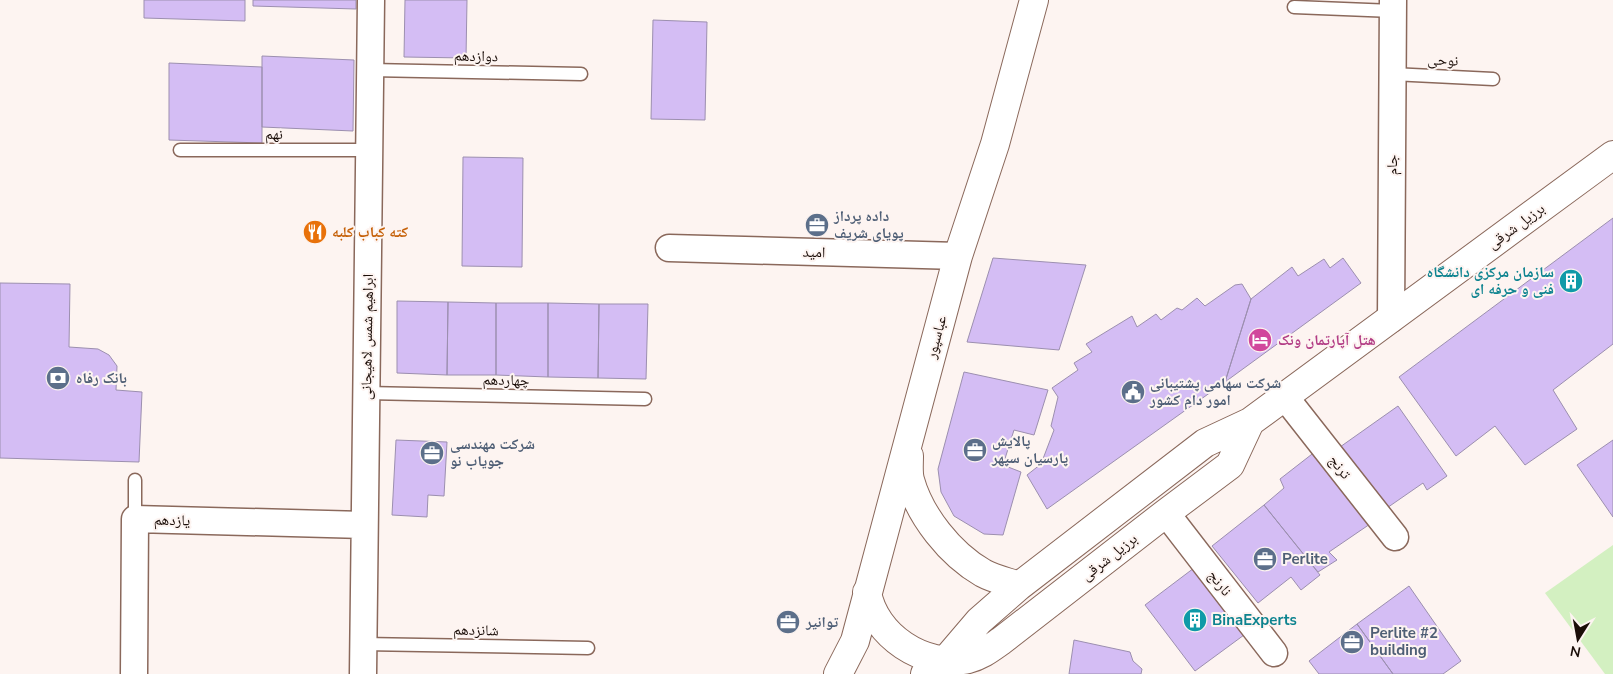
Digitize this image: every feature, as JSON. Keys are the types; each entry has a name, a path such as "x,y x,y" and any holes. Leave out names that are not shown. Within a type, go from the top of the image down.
{"main road":[{"name":"عباسپور","path":"838,674 855,641 958,256 996,144 1034,0"},
{"name":"برزیل شرقی","path":"934,668 979,622 1019,586 1205,443 1250,422 1613,155"},
{"name":"برزیل شرقی","path":"934,668 975,657 1001,641 1230,465 1250,422"},
{"path":"909,437 909,478 918,501 933,526 947,543 968,563 984,574 1019,586"},
{"path":"867,592 869,604 886,632 900,644 919,653 934,668"},
{"path":"979,622 986,635 1001,641"}],"street":[{"name":"ابراهیم شمس لاهیجانی","path":"363,674 371,0"},
{"name":"جام","path":"1390,319 1393,5"},
{"name":"امید","path":"669,248 958,256"},
{"name":"ترنج","path":"1285,396 1395,538"},
{"name":"نارنج","path":"1166,513 1274,653"},
{"name":"یازدهم","path":"134,674 135,519 364,525"}],"lane":[{"name":"جام","path":"1294,7 1393,5"},
{"name":"دوازدهم","path":"370,70 581,74"},
{"name":"نوحی","path":"1392,74 1493,79"},
{"name":"نهم","path":"180,150 369,150"},
{"name":"چهاردهم","path":"366,393 645,399"},
{"path":"135,480 135,519"},
{"name":"شانزدهم","path":"363,644 588,648"}],"green space":[{"path":"1613,545 1613,674 1605,674 1545,593"}],"building":[{"path":"144,0 245,0 245,21 144,18"},
{"path":"253,0 356,0 356,9 253,6"},
{"path":"405,0 467,0 466,58 404,57"},
{"path":"653,20 707,22 705,120 651,119"},
{"path":"262,56 354,60 353,131 262,127"},
{"path":"169,63 262,67 262,143 169,140"},
{"path":"463,157 523,158 522,267 462,266"},
{"name":"سازمان مرکزی دانشگاه فنی و حرفه ای","path":"1613,218 1613,344 1553,390 1577,429 1525,465 1495,426 1456,456 1399,377"},
{"path":"993,258 1086,265 1059,350 967,342"},
{"name":"هتل آپارتمان ونک","path":"1343,258 1361,283 1225,382 1251,299 1292,267 1298,276 1324,259 1330,268"},
{"name":"بانک رفاه","path":"0,283 70,284 69,347 98,349 109,355 117,366 116,390 142,392 139,462 0,458"},
{"name":"شركت سهامى پشتيبانى امور دام كشور","path":"1242,284 1251,299 1225,382 1047,509 1027,475 1041,464 1054,430 1051,426 1058,397 1052,388 1078,370 1074,363 1092,352 1086,344 1132,316 1137,327 1156,314 1161,320 1177,308 1182,310 1197,298 1205,306 1235,285"},
{"path":"397,301 448,302 447,375 397,373"},
{"path":"448,302 496,303 496,375 447,375"},
{"path":"496,303 548,303 548,377 496,375"},
{"path":"548,303 599,304 598,378 548,377"},
{"path":"599,304 648,304 646,379 598,378"},
{"name":"پالایش پارسیان سپهر","path":"964,372 1048,390 1034,435 1014,430 1003,465 1021,472 1003,535 984,534 954,516 941,492 938,469"},
{"path":"1398,406 1447,476 1427,490 1423,483 1384,510 1340,447"},
{"path":"396,440 447,442 444,496 428,495 427,517 392,515"},
{"path":"1613,440 1613,517 1577,465"},
{"path":"1316,451 1370,524 1329,552 1337,560 1318,572 1264,505 1284,488 1280,479"},
{"name":"Perlite","path":"1264,505 1320,575 1301,590 1291,577 1258,603 1212,546"},
{"name":"BinaExperts","path":"1194,568 1244,635 1195,671 1145,605"},
{"path":"1409,586 1461,661 1443,674 1393,674 1357,624"},
{"name":"Perlite #2 building","path":"1357,624 1393,674 1319,674 1309,661"},
{"path":"1074,640 1130,652 1133,661 1142,669 1141,674 1069,674"}],"place":[{"name":"داده پرداز پویای شریف","path":"817,225"},
{"name":"کته کباب کلبه","path":"315,232"},
{"name":"سازمان مرکزی دانشگاه فنی و حرفه ای","path":"1571,281"},
{"name":"هتل آپارتمان ونک","path":"1260,340"},
{"name":"بانک رفاه","path":"58,378"},
{"name":"شركت سهامى پشتيبانى امور دام كشور","path":"1133,392"},
{"name":"پالایش پارسیان سپهر","path":"975,450"},
{"name":"شرکت مهندسی جویاب نو","path":"432,453"},
{"name":"Perlite","path":"1265,559"},
{"name":"BinaExperts","path":"1195,620"},
{"name":"توانیر","path":"788,622"},
{"name":"Perlite #2 building","path":"1352,642"}]}
